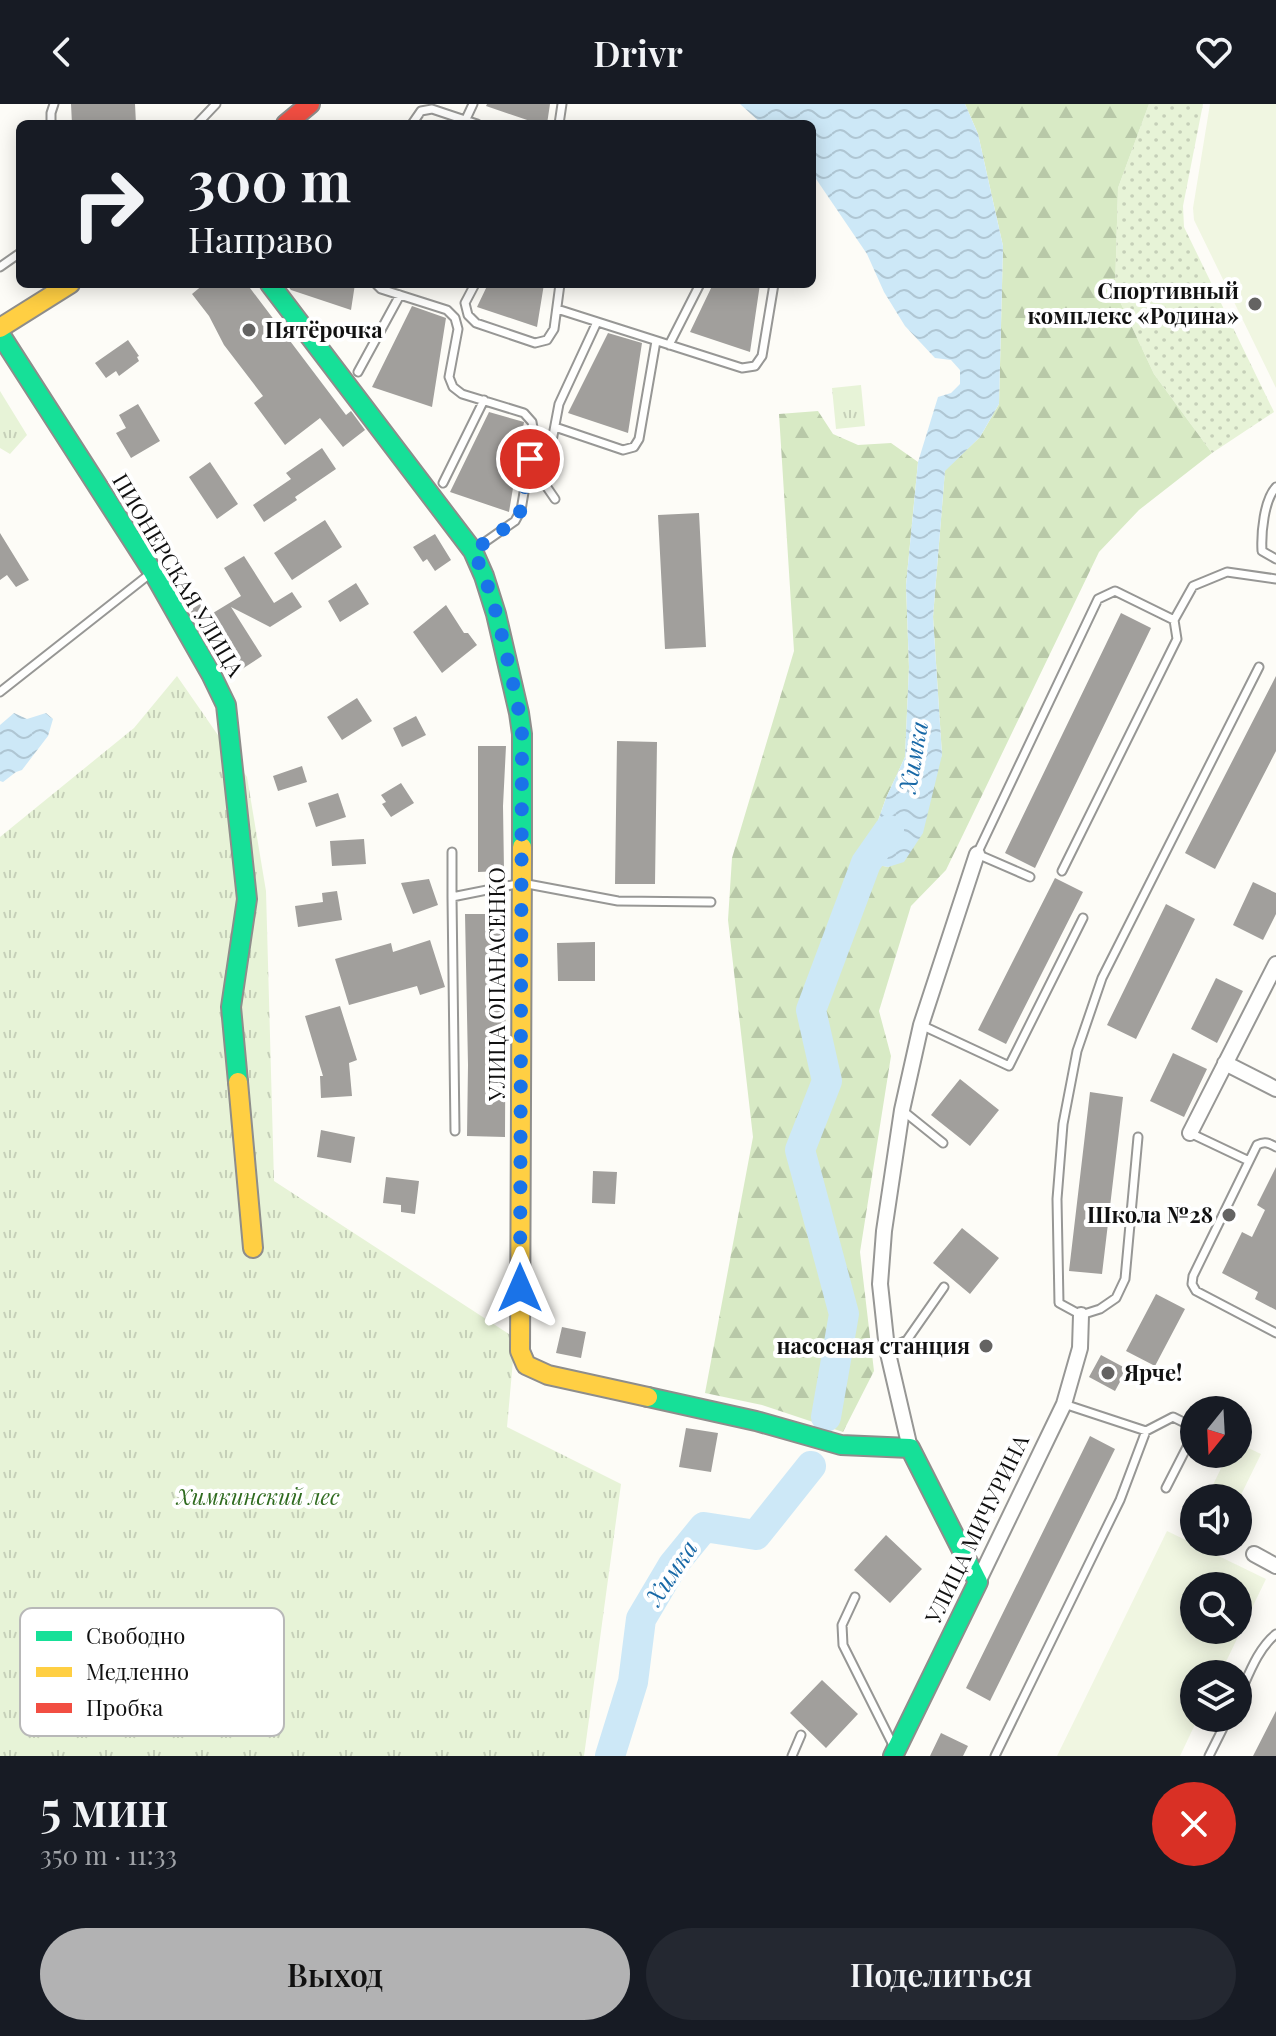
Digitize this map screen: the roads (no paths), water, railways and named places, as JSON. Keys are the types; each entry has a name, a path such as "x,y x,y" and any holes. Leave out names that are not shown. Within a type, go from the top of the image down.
{"street":[{"path":"291,120 310,104"},
{"path":"0,331 64,288"},
{"name":"УЛИЦА ОПАНАСЕНКО","path":"276,288 473,551 483,571 501,630 522,734 520,1351 526,1365 548,1375 756,1421 841,1445 910,1448"},
{"name":"ПИОНЕРСКАЯ УЛИЦА","path":"0,331 153,572 226,705 247,899 231,1007 253,1248"},
{"path":"977,854 921,1025 902,1110 884,1231 880,1284 887,1349 910,1448 978,1582"},
{"path":"1190,1133 1276,964"},
{"path":"1225,1063 1276,1089"},
{"name":"УЛИЦА МИЧУРИНА","path":"895,1753 1064,1404 1080,1348 1081,1315"},
{"path":"1254,1554 1276,1566"}],"lane":[{"path":"201,120 216,104"},
{"path":"415,120 421,111 432,109 466,119 473,104"},
{"path":"380,288 447,310 455,318 458,329 449,377 453,387 462,394 524,413 532,422 534,434 521,510 515,521 473,551"},
{"path":"473,288 465,303 468,315 476,323 535,343 547,340 554,329 560,288"},
{"path":"669,345 698,288"},
{"path":"557,309 742,368 755,366 762,356 773,288"},
{"path":"358,372 400,295"},
{"path":"555,499 544,483 559,404 597,322"},
{"path":"555,427 623,450 634,447 639,439 656,341"},
{"path":"443,483 484,400"},
{"path":"1276,487 1269,497 1261,540 1262,551 1276,559"},
{"path":"0,692 153,572"},
{"path":"1062,871 1177,639 1174,620 1193,586 1227,572 1276,579"},
{"path":"1030,877 977,854 1098,599 1115,591 1174,620"},
{"path":"1138,1137 1125,1279 1116,1298 1100,1309 1081,1315 1059,1303 1057,1199 1063,1124 1077,1051 1102,978 1259,667"},
{"path":"452,852 455,1131"},
{"path":"452,897 522,883 618,901 711,902"},
{"path":"921,1025 1009,1066 1083,918"},
{"path":"902,1110 943,1143"},
{"path":"1190,1133 1249,1161"},
{"path":"1276,1147 1262,1142 1257,1145 1193,1276 1192,1284 1196,1291 1276,1333"},
{"path":"887,1349 907,1340 944,1287"},
{"path":"1064,1404 1146,1431"},
{"path":"995,1756 1120,1500 1146,1431 1173,1417 1187,1424 1191,1439 1166,1488"},
{"path":"855,1597 842,1625 843,1645 895,1753"},
{"path":"1252,1670 1268,1641 1276,1634"},
{"path":"1209,1756 1221,1732"},
{"path":"792,1756 801,1735"}],"water":[{"path":"740,104 965,104 978,134 1003,246 999,404 980,437 945,471 933,617 942,755 923,833 904,862 888,867 866,863 886,798 905,757 909,667 906,585 918,462 938,397 951,393 960,384 960,370 951,360 935,358 905,326 884,292 867,254 816,179 816,120 758,120"},
{"path":"14,713 27,719 46,713 53,719 48,736 22,770 3,782 0,781 0,725"}],"waterway":[{"name":"Химка","path":"826,1417 844,1314 800,1150 827,1081 811,1010 866,863 889,830"},
{"name":"Химка","path":"610,1756 633,1682 641,1619 673,1565 704,1527 756,1535 811,1466"}],"place":[{"name":"Спортивный комплекс «Родина»","path":"1255,304"},
{"name":"Пятёрочка","path":"249,330"},
{"name":"Школа №28","path":"1229,1215"},
{"name":"насосная станция","path":"986,1346"},
{"name":"Ярче!","path":"1108,1373"}],"park label":[{"name":"Химкинский лес","path":"258,1497"}]}
